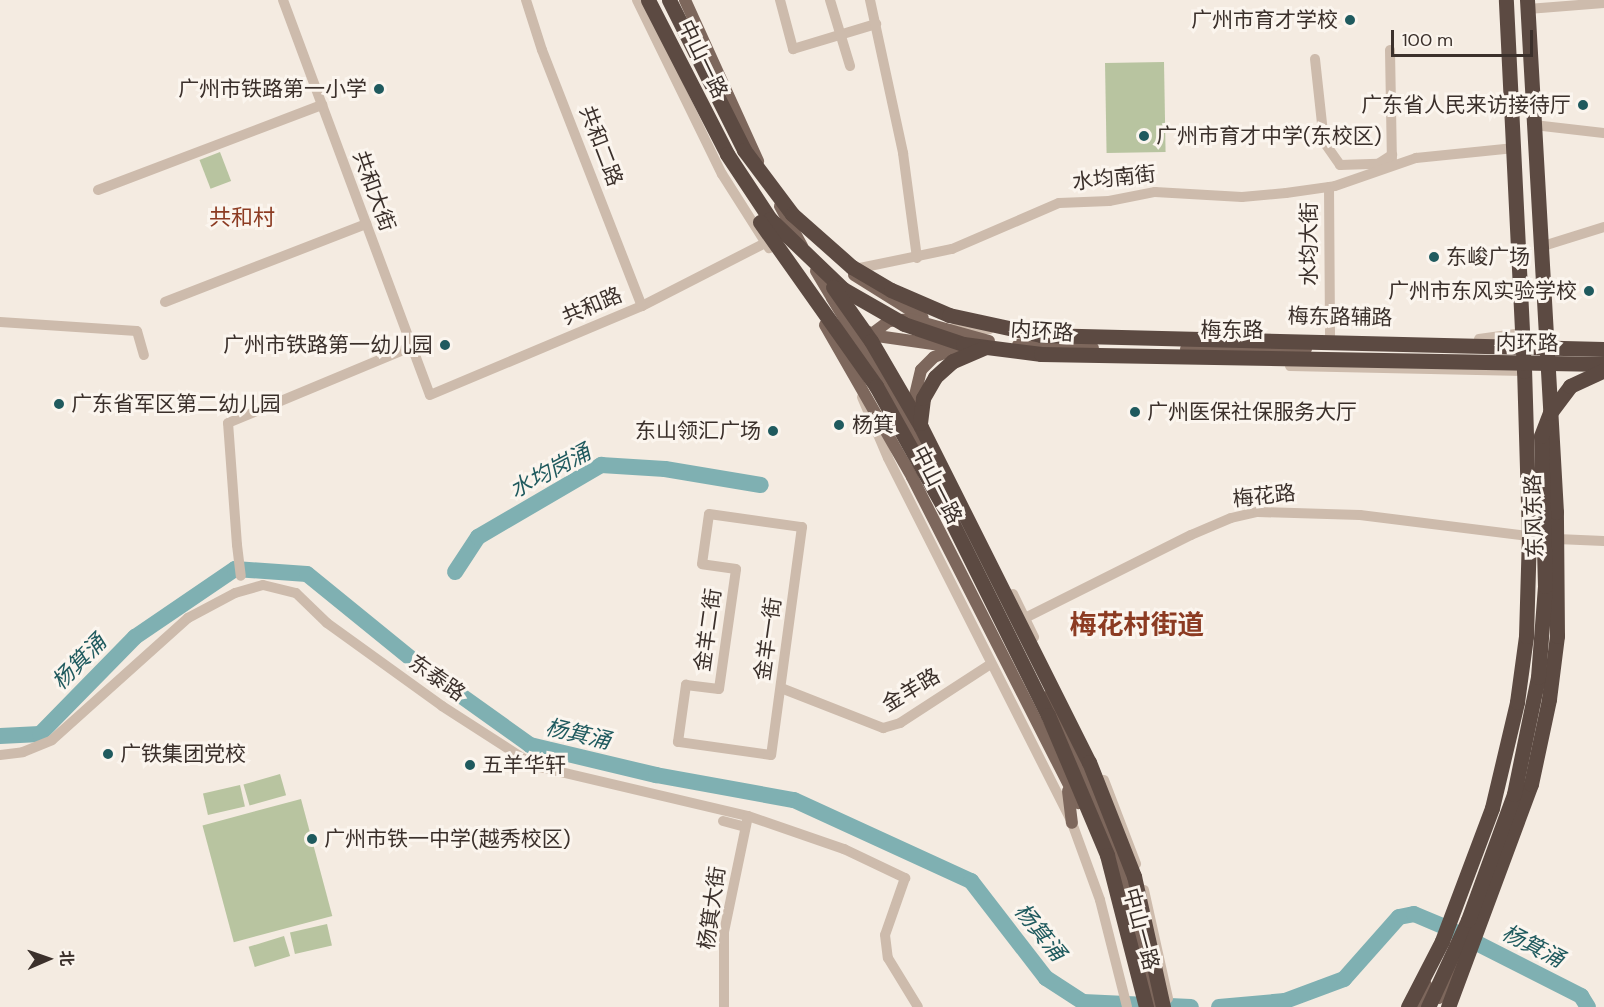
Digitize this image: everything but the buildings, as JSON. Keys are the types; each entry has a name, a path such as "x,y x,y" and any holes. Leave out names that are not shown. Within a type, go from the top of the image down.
{"highway":[{"name":"内环路","path":"648,0 727,154 780,231 858,300 926,333 970,345 1041,354 1604,364"},
{"name":"内环路","path":"669,0 758,172 809,231 832,251 871,279 929,308 1019,333 1140,340 1604,351"},
{"name":"东风东路","path":"1442,941 1487,825 1509,742 1527,636 1529,537 1523,333 1506,0"},
{"name":"东风东路","path":"1473,938 1517,829 1540,747 1557,636 1557,539 1527,4"},
{"path":"669,44 728,174 851,346 952,522"},
{"path":"758,172 911,408 1079,741 1112,815 1134,876 1153,1004"},
{"path":"1140,340 992,347 962,356 941,370 923,398 920,432 925,460 952,522 1058,735 1096,824 1153,1004"},
{"path":"1446,347 1604,340"},
{"path":"1428,1007 1487,873 1526,745 1538,677 1545,586 1541,436 1563,394 1578,380 1604,370"},
{"path":"1448,1007 1473,938"},
{"path":"1408,1007 1442,941"}],"main road":[{"name":"中山一路","path":"653,0 694,86 791,265 853,372 1067,781 1110,885 1153,1004"},
{"name":"中山一路","path":"685,0 788,222 832,298 866,338 1089,783 1128,896 1153,1004"},
{"path":"760,209 859,326 866,338"},
{"path":"788,222 848,270 896,304 940,327"},
{"path":"853,372 856,350 866,338 886,322 901,319 940,327"},
{"name":"梅东路","path":"940,327 1010,344 1217,349 1489,350 1523,333"},
{"name":"梅东路","path":"866,338 959,348 1524,364"},
{"path":"915,437 912,399 917,376 934,357 959,348"},
{"path":"1546,359 1604,351"},
{"path":"1546,359 1604,359"},
{"path":"1025,618 1028,660"},
{"path":"1067,781 1072,823"},
{"path":"1089,783 1113,800"},
{"name":"东风东路","path":"1435,1007 1473,938"},
{"name":"东风东路","path":"1418,1007 1442,941"}],"street":[{"name":"共和大街","path":"283,0 430,395"},
{"name":"共和二路","path":"526,0 542,50 642,306"},
{"path":"637,0 700,131 765,243 791,265"},
{"path":"780,0 793,49 876,24"},
{"path":"830,0 850,66"},
{"path":"870,0 903,153 917,258"},
{"path":"1527,4 1604,3"},
{"path":"1390,50 1392,168"},
{"path":"1315,59 1324,142 1340,165 1378,164 1392,155"},
{"path":"694,86 700,131"},
{"path":"98,190 322,105"},
{"path":"1534,125 1604,133"},
{"name":"水均南街","path":"848,270 917,258 987,236 1059,203 1109,201 1155,192 1242,197 1329,187 1439,154 1514,148"},
{"name":"水均大街","path":"1329,187 1330,337"},
{"path":"165,302 366,224"},
{"path":"1540,247 1604,227"},
{"name":"共和路","path":"430,395 642,306 765,243"},
{"path":"0,322 136,331 144,355"},
{"name":"梅东路辅路","path":"940,327 1217,336 1487,339 1523,333"},
{"path":"1217,336 1217,349"},
{"path":"243,591 237,545 228,423 411,347"},
{"path":"1546,359 1604,370"},
{"path":"853,372 888,458 1072,823 1100,900 1126,1002"},
{"path":"917,376 918,400 925,419 1113,800 1145,893 1153,1004"},
{"name":"梅花路","path":"1025,618 1200,531 1251,513 1343,513 1529,537"},
{"name":"金羊一街","path":"678,742 771,755 781,688 802,527 709,514"},
{"name":"金羊二街","path":"678,742 686,685 719,689 736,569 702,564 709,514"},
{"path":"1557,539 1604,541"},
{"name":"东泰路","path":"0,755 23,752 52,740 188,618 243,591 263,585 296,592 336,630 536,766 844,849 905,878 885,935 888,958 918,1007"},
{"path":"967,586 1004,612 1025,618"},
{"path":"1014,679 1025,618"},
{"name":"金羊路","path":"781,688 883,728 900,723 991,664"},
{"path":"723,821 747,822"},
{"name":"杨箕大街","path":"724,1007 724,932 747,822"}],"green space":[{"path":"1164,62 1166,152 1107,153 1105,63"},
{"path":"220,152 231,181 211,189 199,160"},
{"path":"280,774 286,795 250,806 243,784"},
{"path":"240,785 245,806 208,815 203,794"},
{"path":"301,799 332,916 234,942 202,825"},
{"path":"327,924 332,945 295,954 290,933"},
{"path":"284,936 290,956 255,967 249,947"}],"waterway":[{"name":"水均岗涌","path":"455,572 478,537 601,465 665,469 761,485"},
{"name":"杨箕涌","path":"0,736 40,734 135,637 235,569 307,574 425,670 530,745 656,775 794,800 971,881 1046,978 1083,1002 1191,1007"},
{"name":"杨箕涌","path":"1219,1007 1285,1001 1344,979 1399,917 1414,914 1442,926"},
{"name":"杨箕涌","path":"1453,931 1581,996 1588,1007"}],"place":[{"name":"广州市育才学校","path":"1350,20"},
{"name":"广州市铁路第一小学","path":"379,89"},
{"name":"广东省人民来访接待厅","path":"1583,105"},
{"name":"广州市育才中学(东校区)","path":"1144,136"},
{"name":"东峻广场","path":"1434,257"},
{"name":"广州市东风实验学校","path":"1589,291"},
{"name":"广州市铁路第一幼儿园","path":"445,345"},
{"name":"广东省军区第二幼儿园","path":"59,404"},
{"name":"广州医保社保服务大厅","path":"1135,412"},
{"name":"杨箕","path":"839,425"},
{"name":"东山领汇广场","path":"773,431"},
{"name":"广铁集团党校","path":"108,754"},
{"name":"五羊华轩","path":"470,765"},
{"name":"广州市铁一中学(越秀校区)","path":"312,839"}],"district":[{"name":"共和村","path":"242,218"},
{"name":"梅花村街道","path":"1137,625"}]}
